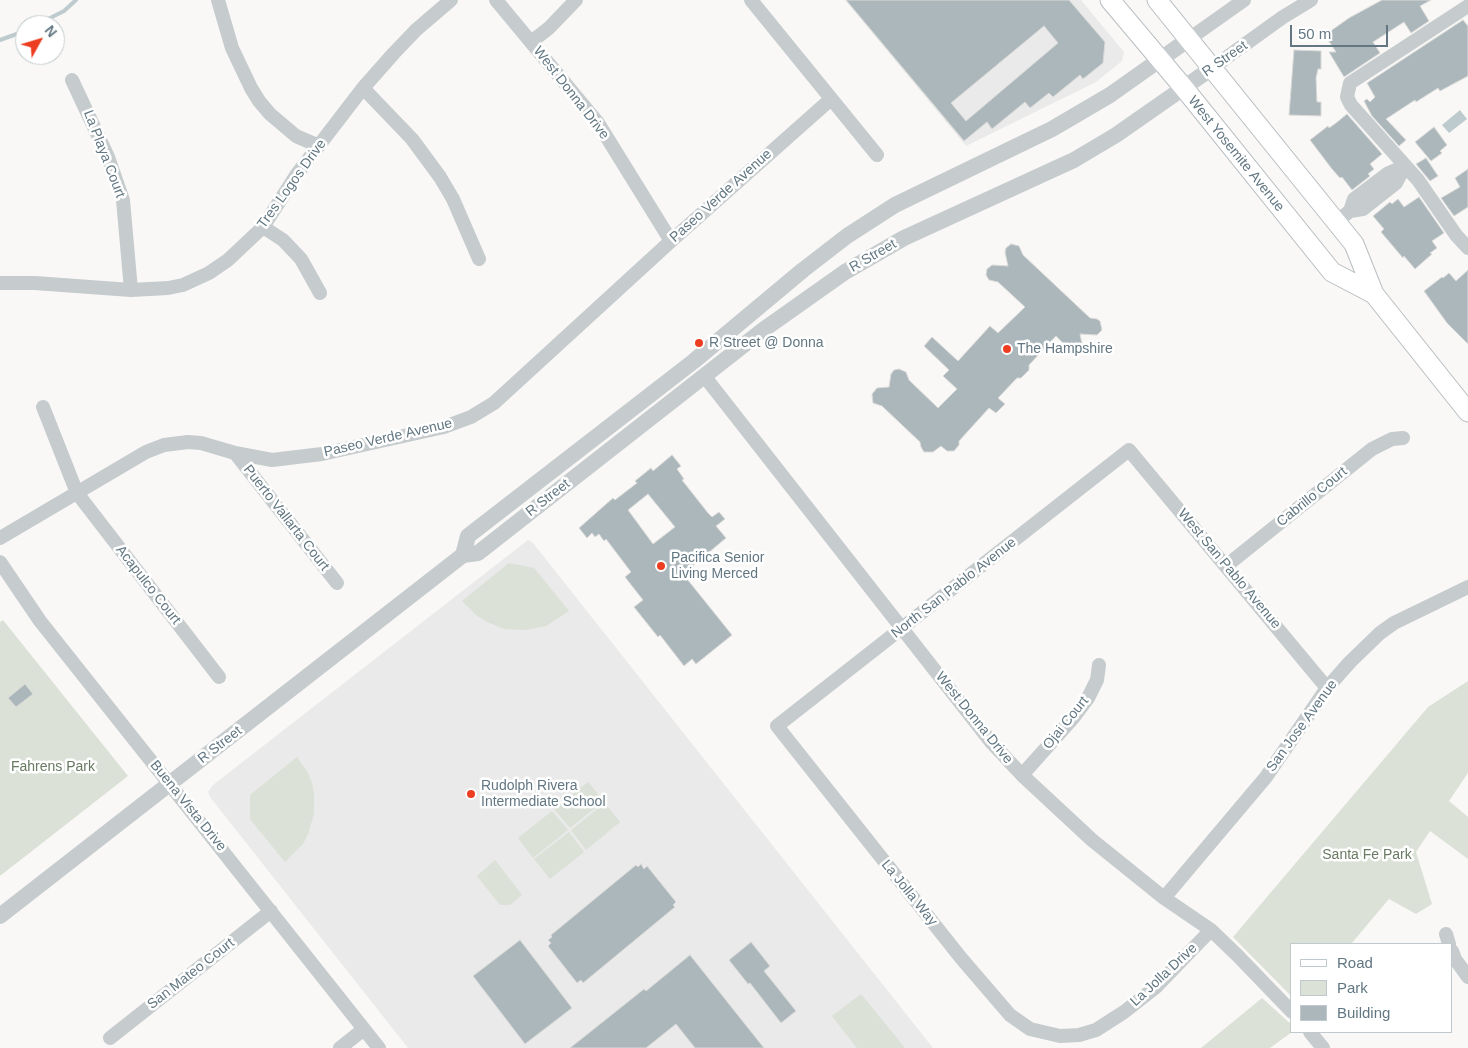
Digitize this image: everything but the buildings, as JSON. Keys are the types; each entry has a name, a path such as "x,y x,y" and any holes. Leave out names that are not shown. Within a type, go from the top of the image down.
{"main road":[{"name":"West Yosemite Avenue","path":"1110,0 1184,88 1332,272 1374,294"},
{"name":"West Yosemite Avenue","path":"1157,0 1212,68 1343,217 1374,294 1468,412"}],"street":[{"path":"218,0 232,48 250,88 270,114 296,136 319,146"},
{"name":"Tres Logos Drive","path":"0,283 35,283 131,290 175,287 209,272 228,260 263,227 297,174 363,88 400,47 451,0"},
{"name":"West Donna Drive","path":"496,0 598,123 670,241"},
{"path":"531,42 549,28 576,0"},
{"path":"752,0 877,155"},
{"name":"R Street","path":"463,555 468,536 694,361 803,270 847,236 895,205 1052,129 1110,95 1244,0"},
{"name":"R Street","path":"0,916 463,555 478,553 763,330 845,272 904,238 1074,160 1116,135 1283,17 1311,0"},
{"path":"1468,6 1350,83 1347,97 1351,105 1418,180 1456,235 1468,248"},
{"name":"La Playa Court","path":"72,80 108,157 123,200 131,290"},
{"path":"363,88 412,138 440,177 453,199 478,259"},
{"name":"Paseo Verde Avenue","path":"0,538 146,452 164,445 188,442 202,443 235,454 272,460 322,454 444,427 471,417 494,403 670,241 831,98"},
{"path":"1343,217 1363,209 1396,183 1405,166"},
{"path":"263,227 283,240 301,259 320,293"},
{"name":"West Donna Drive","path":"705,377 991,742 1022,775 1092,840 1164,898 1210,930 1290,1010"},
{"name":"Acapulco Court","path":"43,407 78,493 219,677"},
{"name":"Cabrillo Court","path":"1226,566 1372,449 1392,439 1403,438"},
{"name":"North San Pablo Avenue","path":"777,726 1130,451"},
{"name":"West San Pablo Avenue","path":"1130,451 1327,688"},
{"name":"Puerto Vallarta Court","path":"235,454 336,583"},
{"name":"Buena Vista Drive","path":"0,562 40,622 378,1048"},
{"name":"San Jose Avenue","path":"1164,898 1266,777 1327,688 1350,662 1380,633 1394,623 1468,587"},
{"name":"Ojai Court","path":"1022,775 1073,718 1088,698 1097,680 1099,664"},
{"name":"La Jolla Way","path":"777,726 961,958 1010,1015 1030,1029 1059,1042"},
{"name":"San Mateo Court","path":"110,1038 271,911"},
{"name":"La Jolla Drive","path":"1059,1042 1096,1030 1124,1012 1156,986 1210,930"},
{"path":"1453,954 1468,977"},
{"path":"340,1048 364,1030"},
{"path":"1311,1033 1323,1048"}],"shaded area":[{"path":"845,0 1081,0 1124,52 1122,61 1096,82 966,146"},
{"path":"1460,110 1467,119 1449,133 1442,125"},
{"name":"Rudolph Rivera Intermediate School","path":"528,540 533,543 933,1048 408,1048 210,797 208,792 213,785"}],"green space":[{"path":"509,563 534,568 569,611 546,626 526,630 504,629 476,615 462,601"},
{"name":"Fahrens Park","path":"3,620 128,776 0,876 0,622"},
{"name":"Santa Fe Park","path":"1468,681 1468,773 1449,801 1468,817 1468,859 1430,831 1416,852 1432,904 1416,914 1389,899 1352,943 1290,943 1290,995 1233,937 1428,707"},
{"path":"297,757 308,773 312,783 314,814 303,844 285,862 250,819 250,795"},
{"path":"588,782 604,801 570,828 554,809"},
{"path":"605,803 620,822 586,850 571,830"},
{"path":"552,811 568,830 533,858 518,838"},
{"path":"569,832 584,852 550,879 534,859"},
{"path":"495,860 522,895 510,905 500,905 477,876"},
{"path":"861,994 905,1048 857,1048 832,1016"},
{"path":"1262,998 1290,1023 1291,1033 1270,1048 1201,1048"}],"waterway":[{"path":"56,15 64,11 76,0"},
{"path":"0,40 15,35"}],"place":[{"name":"R Street @ Donna","path":"699,343"},
{"name":"The Hampshire","path":"1007,349"},
{"name":"Pacifica Senior Living Merced","path":"661,566"},
{"name":"Rudolph Rivera Intermediate School","path":"471,794"}]}
